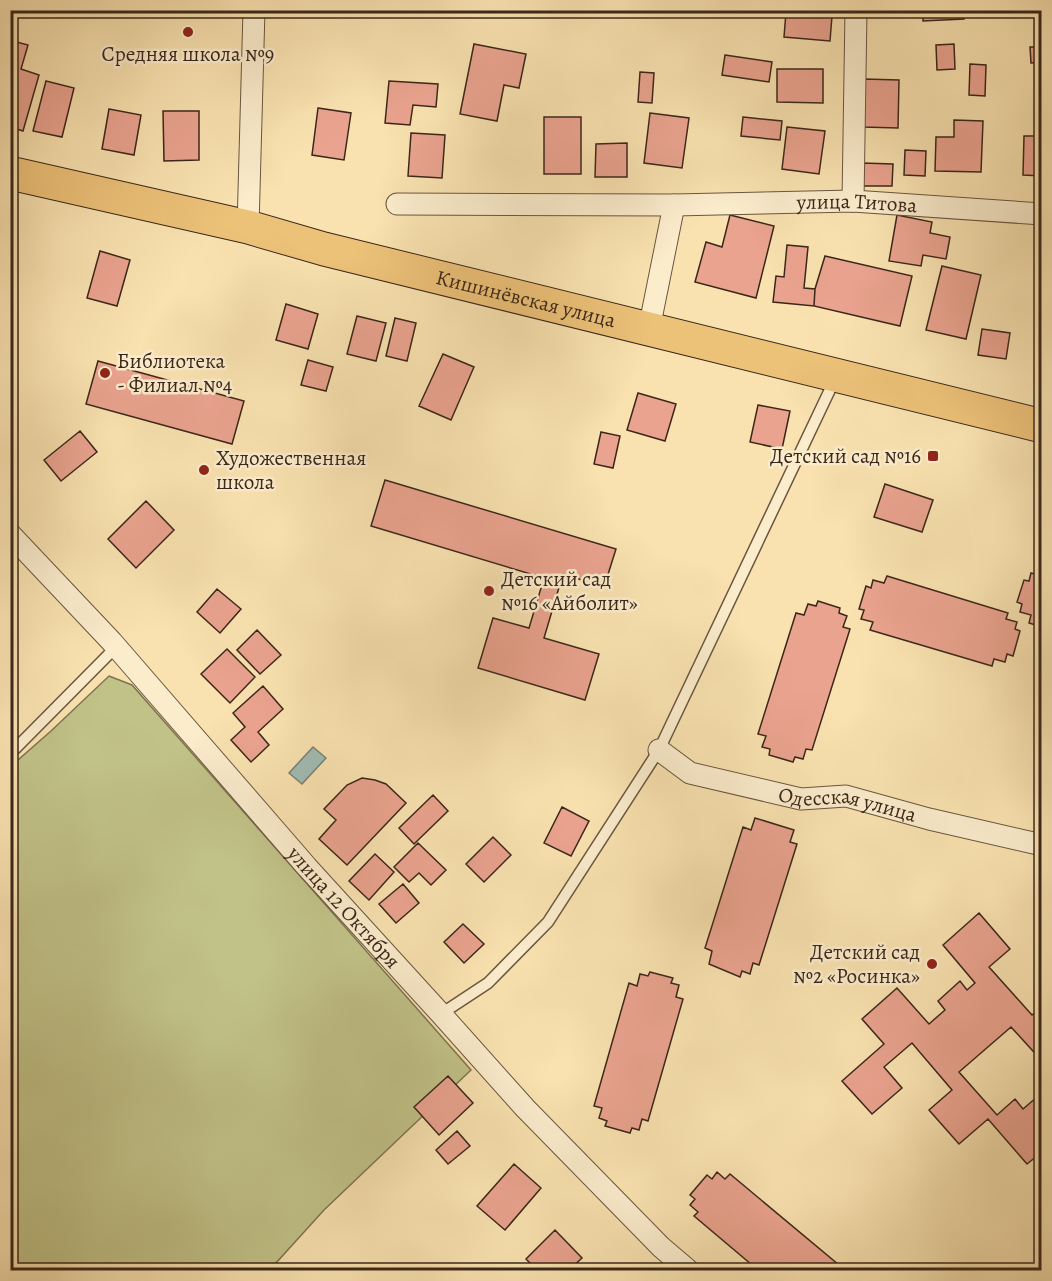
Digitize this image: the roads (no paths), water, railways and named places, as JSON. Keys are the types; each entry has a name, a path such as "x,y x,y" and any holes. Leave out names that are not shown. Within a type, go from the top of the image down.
{"main road":[{"name":"Кишинёвская улица","path":"10,173 248,227 324,249 1041,426"}],"street":[{"path":"248,227 254,10"},
{"path":"853,201 856,10"},
{"name":"улица Титова","path":"397,204 674,205 853,201 1041,214"},
{"path":"650,329 674,205"},
{"name":"улица 12 Октября","path":"10,534 116,647 307,867 540,1124 661,1247 688,1270"},
{"name":"Одесская улица","path":"659,750 690,773 801,799 846,796 929,819 1041,845"}],"lane":[{"path":"441,1014 488,983 548,922 659,750 837,376"},
{"path":"10,754 116,647"}],"water":[{"path":"313,747 326,758 302,784 289,773"}],"place":[{"name":"Средняя школа №9","path":"188,32"},
{"name":"Библиотека - Филиал №4","path":"105,373"},
{"name":"Детский сад №16","path":"933,456"},
{"name":"Художественная школа","path":"204,470"},
{"name":"Детский сад №16 «Айболит»","path":"489,591"},
{"name":"Детский сад №2 «Росинка»","path":"932,964"}]}
